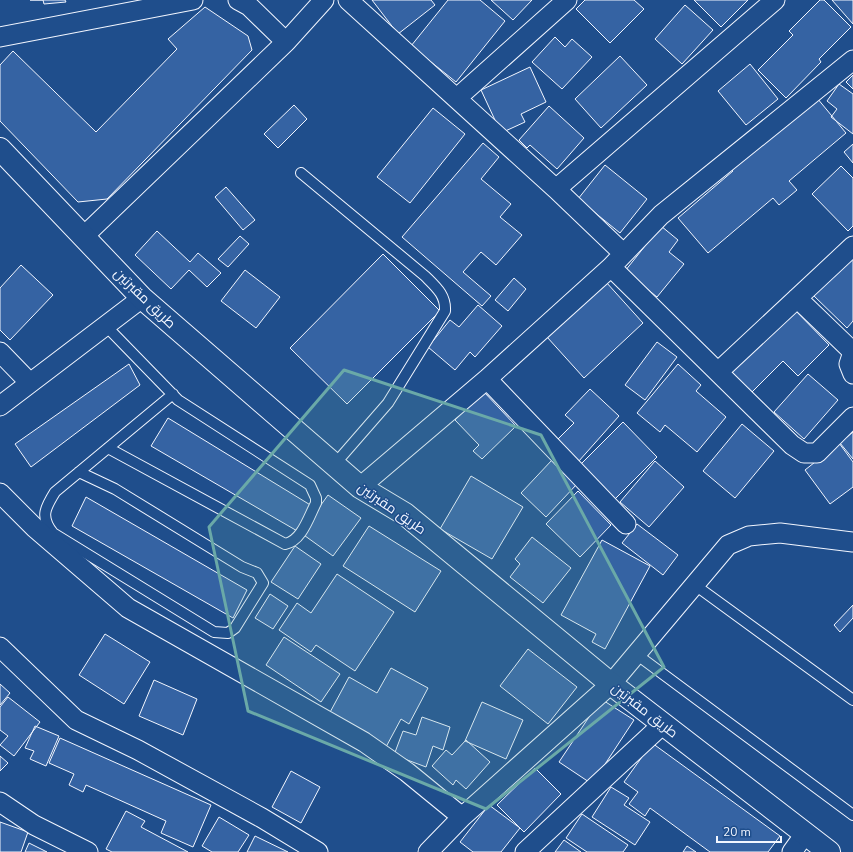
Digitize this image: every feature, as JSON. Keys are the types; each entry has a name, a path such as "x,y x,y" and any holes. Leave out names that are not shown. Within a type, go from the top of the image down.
{"street":[{"path":"0,37 193,0"},
{"path":"84,236 286,42 324,0"},
{"path":"348,0 556,189 623,253"},
{"path":"457,98 567,0"},
{"path":"556,189 775,0"},
{"path":"245,2 286,42"},
{"path":"360,487 487,379 611,267 661,215 853,60"},
{"name":"طريق مقبرتين","path":"0,149 142,298 334,465 360,487 405,514 611,684 829,852"},
{"path":"718,372 853,246"},
{"path":"611,267 792,445 804,453 817,453 853,417"},
{"path":"0,406 142,298"},
{"path":"796,298 853,352 849,364 853,374"},
{"path":"0,352 30,383"},
{"path":"487,379 626,524"},
{"path":"0,493 35,528 128,608 364,742 407,772 462,817"},
{"path":"428,852 462,817 611,684 728,545 749,536 780,533 853,542"},
{"path":"0,647 76,720 138,750 248,810 318,852"},
{"path":"525,852 663,724"},
{"path":"0,802 34,825 88,852"},
{"path":"792,852 805,834"}],"lane":[{"path":"301,173 425,276 442,292 445,304 445,311 403,382 388,403 334,465"},
{"path":"105,325 178,400 199,415 310,485 316,498 316,503 294,541 285,544 108,448"},
{"path":"79,472 115,489 242,567 257,574 263,583 235,628 228,633 214,632 53,533 46,524 45,512 55,492 79,472 173,394"},
{"path":"695,585 853,700"},
{"path":"636,654 853,815"}],"highlighted area":[{"path":"344,370 541,435 664,667 486,809 248,711 209,527"}],"building":[{"path":"43,0 65,0 66,2 44,4"},
{"path":"372,0 431,0 435,5 398,34"},
{"path":"448,0 480,0 505,21 456,82 411,46"},
{"path":"491,0 532,0 513,20"},
{"path":"585,0 634,0 644,9 610,43 576,9"},
{"path":"694,0 748,0 721,27"},
{"path":"820,0 824,0 851,27 819,59 821,62 786,98 758,70 793,35 789,31"},
{"path":"832,0 853,0 853,24"},
{"path":"685,5 713,30 682,64 655,39"},
{"path":"205,7 248,36 252,50 107,199 78,202 0,121 0,65 13,51 96,132 177,49 168,39"},
{"path":"555,37 565,47 572,39 592,57 562,89 532,62"},
{"path":"620,56 647,85 601,128 575,99"},
{"path":"750,64 778,99 746,125 718,91"},
{"path":"530,67 546,102 521,114 525,122 501,133 481,90"},
{"path":"853,75 853,89 846,82"},
{"path":"839,84 853,94 853,134 831,117 837,109 827,101"},
{"path":"817,98 846,133 789,181 797,190 779,205 773,198 708,253 678,218 733,171 731,169"},
{"path":"294,105 307,119 278,148 264,134"},
{"path":"549,106 584,138 557,169 530,145 527,148 519,140"},
{"path":"433,108 465,134 410,203 377,177"},
{"path":"483,143 499,157 481,179 511,204 500,217 522,235 496,265 481,252 463,272 491,296 482,306 402,237"},
{"path":"853,144 853,163 844,152"},
{"path":"605,165 647,199 620,233 578,199"},
{"path":"841,166 853,178 853,226 848,231 812,194"},
{"path":"226,187 255,220 243,230 215,197"},
{"path":"661,226 678,240 669,252 684,264 657,297 625,271"},
{"path":"157,231 190,262 198,253 221,273 207,287 189,270 171,289 135,255"},
{"path":"240,236 249,244 228,267 218,259"},
{"path":"853,252 853,321 847,328 813,295"},
{"path":"383,254 440,311 347,404 290,348"},
{"path":"21,265 53,295 10,340 0,330 0,288"},
{"path":"245,270 280,297 256,328 221,301"},
{"path":"514,278 526,289 508,311 495,300"},
{"path":"606,282 643,323 584,378 547,337"},
{"path":"478,305 502,326 475,357 470,352 455,370 428,347 450,320 459,327"},
{"path":"793,308 829,345 798,376 783,361 747,397 725,375"},
{"path":"657,342 677,357 645,400 625,385"},
{"path":"129,364 140,385 31,467 15,444"},
{"path":"678,364 701,385 696,391 726,417 697,452 665,425 660,432 637,413"},
{"path":"808,374 838,400 804,439 774,412"},
{"path":"590,389 619,416 578,462 556,441 574,423 565,415"},
{"path":"484,392 516,426 482,459 473,451 479,445 455,420"},
{"path":"168,418 312,506 299,532 151,446"},
{"path":"623,422 657,457 615,499 581,464"},
{"path":"742,424 774,451 735,498 703,471"},
{"path":"853,432 853,459 840,443"},
{"path":"839,443 853,462 853,487 830,504 805,470"},
{"path":"552,460 577,484 546,517 521,493"},
{"path":"655,461 684,487 649,527 620,502"},
{"path":"471,476 523,507 492,559 440,529"},
{"path":"578,491 611,525 580,557 546,524"},
{"path":"328,495 361,518 333,556 301,533"},
{"path":"86,497 247,590 233,618 72,526"},
{"path":"637,524 678,555 663,575 622,543"},
{"path":"369,526 441,571 415,612 343,566"},
{"path":"532,537 571,568 543,603 510,577 520,564 515,559"},
{"path":"602,540 650,566 605,649 592,642 596,634 561,615"},
{"path":"295,546 321,564 298,599 271,582"},
{"path":"337,574 394,612 355,671 316,645 311,652 279,630 297,603 311,613"},
{"path":"270,594 288,606 273,629 255,618"},
{"path":"853,605 853,618 840,632 834,625"},
{"path":"105,634 150,662 124,704 79,675"},
{"path":"284,637 340,674 321,702 266,665"},
{"path":"528,649 577,687 548,724 500,686"},
{"path":"391,668 428,688 409,724 401,719 386,747 328,716 349,677 377,693"},
{"path":"154,680 197,699 183,735 139,716"},
{"path":"0,684 10,693 0,705"},
{"path":"8,697 40,722 14,756 0,745 8,736 0,730 0,707"},
{"path":"601,699 634,720 592,784 559,762"},
{"path":"482,702 523,720 506,759 465,741"},
{"path":"422,717 450,727 443,750 433,746 426,767 394,755 403,731 416,735"},
{"path":"35,726 59,736 46,766 30,759 34,751 25,748"},
{"path":"60,738 211,805 193,847 161,833 166,821 86,785 83,792 69,785 74,774 49,763"},
{"path":"466,740 490,762 466,789 456,780 453,785 432,766 446,750 452,755"},
{"path":"652,743 780,836 768,852 710,852 650,808 645,816 629,804 638,792 624,782"},
{"path":"0,756 8,763 0,771"},
{"path":"535,768 561,794 524,832 497,805"},
{"path":"291,771 320,787 301,823 272,807"},
{"path":"611,787 629,798 624,805 650,822 635,845 592,817"},
{"path":"489,805 520,828 501,852 473,852 460,842"},
{"path":"126,811 145,821 141,827 188,852 112,852 106,849"},
{"path":"582,814 628,845 623,852 587,852 566,838"},
{"path":"219,817 249,835 238,852 212,852 202,846"},
{"path":"0,822 28,832 21,852 0,852"},
{"path":"255,836 288,852 247,852"},
{"path":"564,840 581,852 555,852"},
{"path":"29,843 47,852 25,852"},
{"path":"687,846 696,852 683,852"}]}
